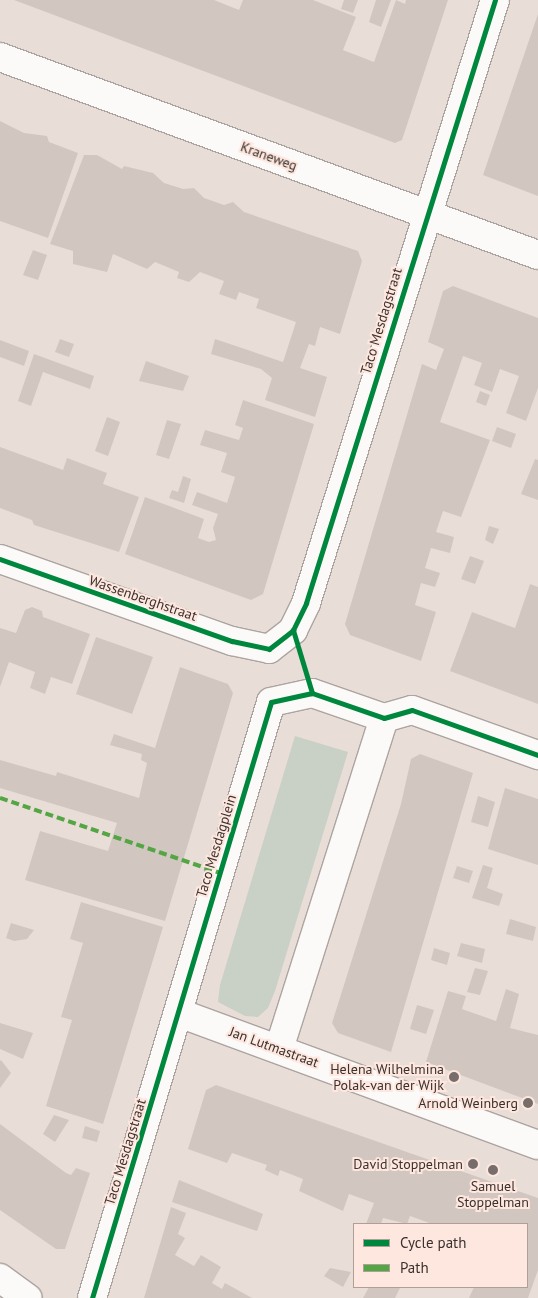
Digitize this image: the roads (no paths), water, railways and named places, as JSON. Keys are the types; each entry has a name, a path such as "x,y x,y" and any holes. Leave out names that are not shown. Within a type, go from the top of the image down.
{"street":[{"name":"Taco Mesdagstraat","path":"279,643 293,630 306,602 495,0"},
{"name":"Kraneweg","path":"0,57 538,255"},
{"name":"Wassenberghstraat","path":"0,559 232,641 269,649 279,643"},
{"name":"Taco Mesdagplein","path":"179,1013 271,702 312,693 384,718"},
{"path":"279,1049 384,718 412,710 538,755"},
{"name":"Taco Mesdagstraat","path":"92,1298 179,1013"},
{"name":"Jan Lutmastraat","path":"179,1013 538,1145"},
{"path":"0,1278 28,1298"}],"place":[{"name":"Helena Wilhelmina Polak-van der Wijk","path":"454,1077"},
{"name":"Arnold Weinberg","path":"528,1103"},
{"name":"David Stoppelman","path":"473,1164"},
{"name":"Samuel Stoppelman","path":"493,1170"}]}
